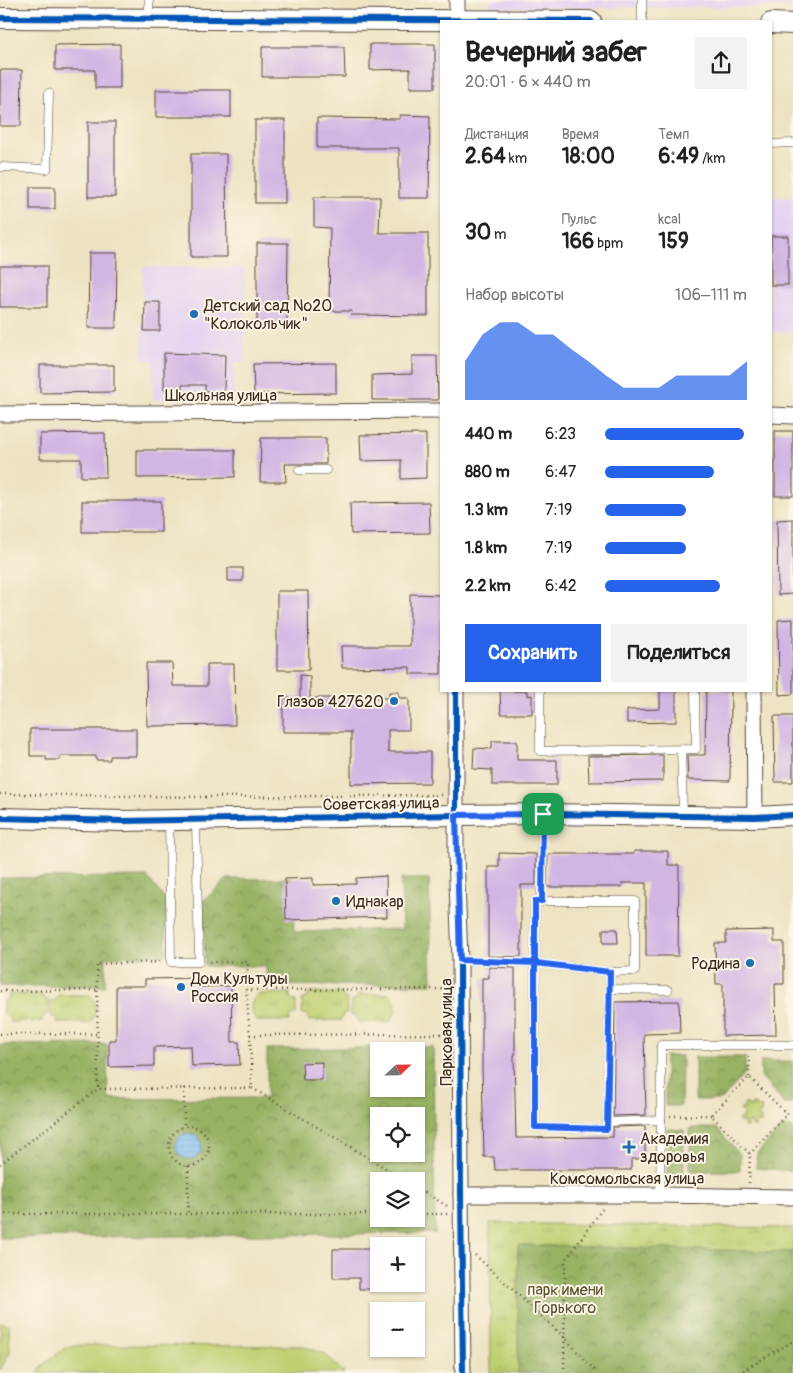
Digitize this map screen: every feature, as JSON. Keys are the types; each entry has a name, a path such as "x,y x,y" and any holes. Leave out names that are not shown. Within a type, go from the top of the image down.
{"street":[{"path":"0,18 149,9 457,14 572,20"},
{"path":"772,24 793,24"},
{"name":"Школьная улица","path":"0,414 440,411"},
{"path":"772,416 793,416"},
{"name":"Парковая улица","path":"456,692 463,1373"},
{"path":"754,692 755,816"},
{"name":"Советская улица","path":"0,818 122,821 196,820 456,805 543,814 793,815"},
{"name":"Комсомольская улица","path":"461,1195 793,1197"}],"lane":[{"path":"642,0 642,20"},
{"path":"2,167 47,169 49,93"},
{"path":"772,144 793,144"},
{"path":"299,470 326,470"},
{"path":"540,692 540,752 696,749 695,692"},
{"path":"681,749 683,815"},
{"path":"542,901 543,814"},
{"path":"169,820 171,962 199,962 196,820"},
{"path":"460,960 536,963 610,972 635,971 635,901 535,901 536,963 535,1127 607,1129 610,972"},
{"path":"610,989 668,990"},
{"path":"660,1195 661,1045 793,1045"},
{"path":"607,1122 661,1118"}],"path":[{"path":"0,794 201,797 456,805"},
{"path":"98,1088 97,964 171,962"},
{"path":"199,962 248,962 246,990 252,1088"},
{"path":"246,990 460,989"},
{"path":"0,991 97,990"},
{"path":"0,1034 97,1034"},
{"path":"250,1035 460,1034"},
{"path":"661,1118 711,1115 749,1077 749,1045"},
{"path":"749,1077 787,1114 793,1114"},
{"path":"0,1164 98,1088 252,1088 392,1172"},
{"path":"184,1088 184,1126"},
{"path":"749,1196 750,1154 787,1114"},
{"path":"711,1115 750,1154"},
{"path":"188,1125 198,1127 204,1132 209,1141 209,1152 205,1160 197,1165 188,1166 175,1161 168,1147 174,1131 188,1125"},
{"path":"188,1166 188,1214"},
{"path":"425,1192 461,1214"},
{"path":"564,1373 566,1261 613,1195"},
{"path":"0,1214 370,1214"},
{"path":"425,1214 461,1214"},
{"path":"461,1242 564,1337 597,1373"},
{"path":"739,1373 793,1341"}],"shaded area":[{"path":"490,0 793,0 793,7 490,8"},
{"path":"772,197 793,197 793,332 772,332"},
{"name":"Детский сад №20 \"Колокольчик\"","path":"143,267 245,268 245,363 234,363 234,400 153,399 153,360 142,360"}],"green space":[{"path":"147,877 166,900 166,955 106,957 105,986 0,986 0,878"},
{"path":"292,878 294,932 402,929 401,879 429,879 432,984 267,986 266,966 205,966 203,901 227,879"},
{"path":"290,993 290,998 296,1001 296,1014 290,1017 290,1021 257,1021 251,1007 258,994"},
{"path":"309,993 341,993 347,999 347,1013 343,1015 341,1020 309,1021 306,1014 302,1014 302,1000 308,997"},
{"path":"9,994 42,994 44,999 48,1000 48,1014 43,1016 42,1021 10,1022 9,1017 3,1015 3,1001 9,998"},
{"path":"390,994 396,1008 389,1022 358,1022 356,1017 351,1015 351,1002 357,998 357,995"},
{"path":"58,995 90,995 96,1009 89,1023 58,1023 57,1018 51,1016 50,1002 56,1000"},
{"path":"107,1044 108,1099 267,1098 267,1049 370,1048 370,1098 425,1098 425,1047 433,1047 435,1233 0,1238 0,1045"},
{"path":"665,1056 682,1056 681,1106 665,1106"},
{"path":"695,1057 745,1057 745,1073 722,1100 695,1100"},
{"path":"761,1061 793,1061 793,1104 784,1104 761,1076"},
{"path":"744,1104 748,1104 748,1107 751,1107 752,1104 756,1104 756,1107 762,1108 761,1114 758,1113 761,1123 757,1122 756,1127 752,1127 752,1123 748,1122 747,1127 744,1127 744,1122 739,1122 743,1112 740,1109 744,1109"},
{"path":"782,1127 793,1128 793,1171 756,1168 757,1153"},
{"path":"690,1128 717,1128 740,1155 740,1171 690,1171"},
{"path":"667,1129 684,1130 684,1179 667,1179"},
{"name":"парк имени Горького","path":"490,1223 793,1228 793,1373 491,1373"},
{"name":"парк имени Горького","path":"518,1245 793,1252 793,1373 518,1373"},
{"path":"0,1323 9,1325 10,1352 0,1370"},
{"path":"81,1345 303,1346 325,1354 344,1373 38,1373 44,1364 65,1348"}],"water":[{"path":"189,1133 198,1137 202,1146 198,1155 189,1159 180,1155 176,1146 180,1137"}],"building":[{"path":"120,44 120,88 95,88 95,70 55,70 55,45"},
{"path":"370,44 435,44 435,88 410,88 410,69 370,70"},
{"path":"262,47 344,47 345,77 262,77"},
{"path":"0,70 22,70 21,126 0,126"},
{"path":"156,90 231,90 231,117 156,117"},
{"path":"400,115 430,116 429,198 399,198 399,148 317,148 317,118 400,119"},
{"path":"255,120 285,120 285,203 255,203"},
{"path":"88,122 115,122 115,197 88,197"},
{"path":"191,154 226,154 227,257 191,257"},
{"path":"30,187 55,187 55,209 30,209"},
{"path":"314,197 380,197 379,233 428,233 428,316 351,315 352,311 329,311 330,228 314,227"},
{"path":"772,236 788,236 788,285 772,285"},
{"path":"257,243 288,243 287,326 257,326"},
{"path":"89,253 117,253 116,328 88,328"},
{"path":"0,266 47,266 47,307 0,307"},
{"path":"145,302 160,302 160,331 144,331"},
{"path":"164,353 225,355 224,391 205,391 205,385 182,385 182,390 164,390"},
{"path":"412,356 437,356 438,400 372,400 372,375 412,374"},
{"path":"336,363 336,393 254,394 253,364"},
{"path":"40,365 114,365 114,392 40,393"},
{"path":"775,431 793,431 793,496 775,496"},
{"path":"105,433 106,477 81,477 81,459 40,459 40,434"},
{"path":"426,434 426,478 401,479 401,460 361,461 360,435"},
{"path":"261,438 326,438 326,464 285,464 286,482 260,482"},
{"path":"137,450 235,450 235,477 137,478"},
{"path":"82,501 161,501 161,532 82,532"},
{"path":"429,502 430,533 351,534 350,503"},
{"path":"793,519 793,594 778,595 777,520"},
{"path":"228,568 243,568 243,581 228,581"},
{"path":"277,591 308,591 309,670 277,670"},
{"path":"410,594 440,595 440,674 410,674 410,667 342,668 341,646 410,646"},
{"path":"793,619 793,694 779,695 778,620"},
{"path":"146,663 172,663 173,686 207,686 207,664 234,664 235,725 147,726"},
{"path":"300,675 310,676 310,698 389,698 389,692 399,692 399,698 409,698 409,730 388,730 388,752 430,752 430,783 351,784 351,732 283,732 283,698 300,698"},
{"path":"500,692 527,692 527,696 532,695 532,714 501,714"},
{"path":"660,692 676,692 676,722 627,723 627,710 660,709"},
{"path":"706,692 731,692 730,781 688,780 687,755 705,755"},
{"path":"774,716 793,716 793,782 775,782"},
{"path":"30,729 136,729 136,756 110,756 110,760 96,760 96,756 60,756 60,760 46,760 46,756 30,756"},
{"path":"492,741 517,741 517,760 557,760 557,785 492,785 492,770 473,769 474,748 492,749"},
{"path":"663,755 663,781 589,782 588,756"},
{"path":"634,851 668,851 668,865 679,865 678,956 646,956 646,883 622,883 622,887 547,887 548,854 634,854"},
{"path":"499,853 536,854 536,885 521,885 521,957 488,956 488,867 499,867"},
{"name":"Иднакар","path":"386,876 387,917 286,920 285,879 313,878 313,885 356,884 356,878"},
{"path":"603,929 617,929 618,943 603,943"},
{"name":"Родина","path":"774,930 774,942 784,942 784,984 775,984 776,1035 723,1036 723,984 716,984 715,943 726,943 726,931"},
{"path":"489,967 515,968 514,1055 516,1138 613,1137 613,1127 645,1126 645,1159 631,1159 631,1170 495,1170 494,1157 484,1157 482,978 489,978"},
{"path":"201,978 201,987 231,986 232,1042 239,1042 240,1065 192,1066 191,1046 154,1047 154,1066 109,1067 109,1040 116,1040 116,986 145,986 145,979"},
{"path":"679,1001 680,1033 644,1034 646,1115 613,1116 615,1002"},
{"path":"322,1062 322,1080 303,1080 302,1063"},
{"path":"333,1249 370,1249 370,1289 359,1289 359,1278 333,1278"}],"cycle path":[{"path":"0,18 440,20"},
{"path":"456,692 456,856 460,960 463,1373"},
{"path":"0,818 122,821 543,814 755,817 793,815"}],"place":[{"name":"Детский сад №20 \"Колокольчик\"","path":"194,314"},
{"name":"Глазов 427620","path":"394,701"},
{"name":"Иднакар","path":"336,901"},
{"name":"Родина","path":"750,963"},
{"name":"Дом Культуры Россия","path":"181,987"},
{"name":"Академия здоровья","path":"629,1147"}],"route":[{"path":"543,814 456,815 460,960 536,963 610,972 607,1129 535,1127 536,963 535,901 542,901 543,814"}]}
